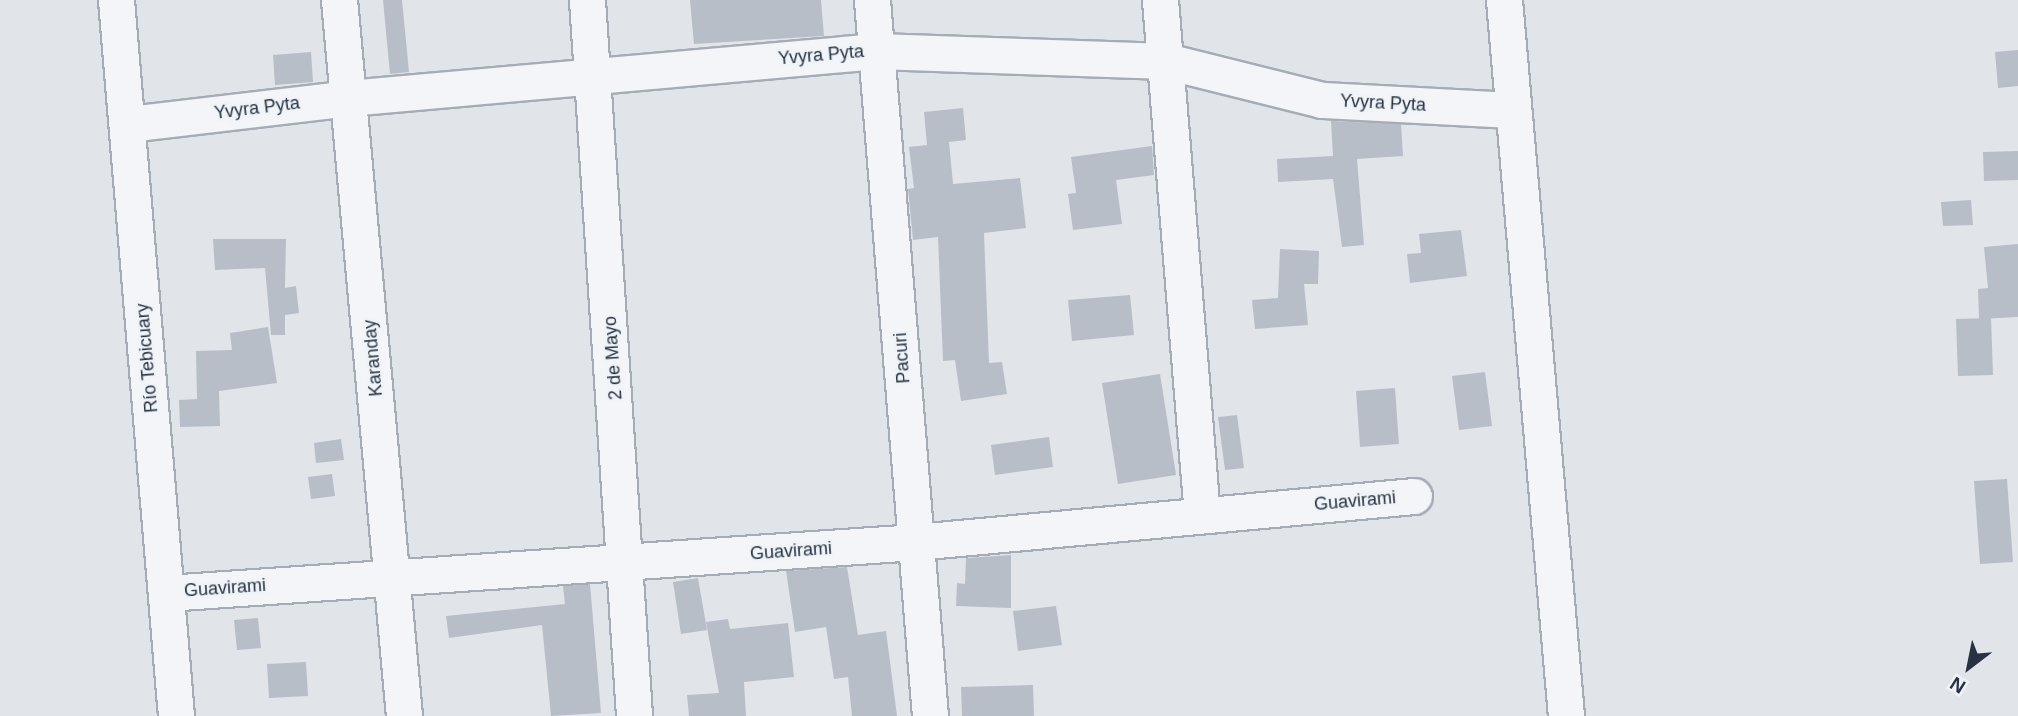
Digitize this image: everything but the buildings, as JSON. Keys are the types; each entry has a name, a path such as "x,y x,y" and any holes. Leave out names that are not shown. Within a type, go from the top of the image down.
{"street":[{"name":"Río Tebicuary","path":"116,0 176,716"},
{"name":"Karanday","path":"339,0 404,716"},
{"name":"2 de Mayo","path":"587,0 635,716"},
{"name":"Pacuri","path":"872,0 930,716"},
{"path":"1160,0 1202,515"},
{"path":"1504,0 1566,716"},
{"name":"Yvyra Pyta","path":"128,124 348,97 877,51 1166,61 1322,100 1513,110"},
{"name":"Guavirami","path":"166,593 393,575 916,542 1414,496"}]}
